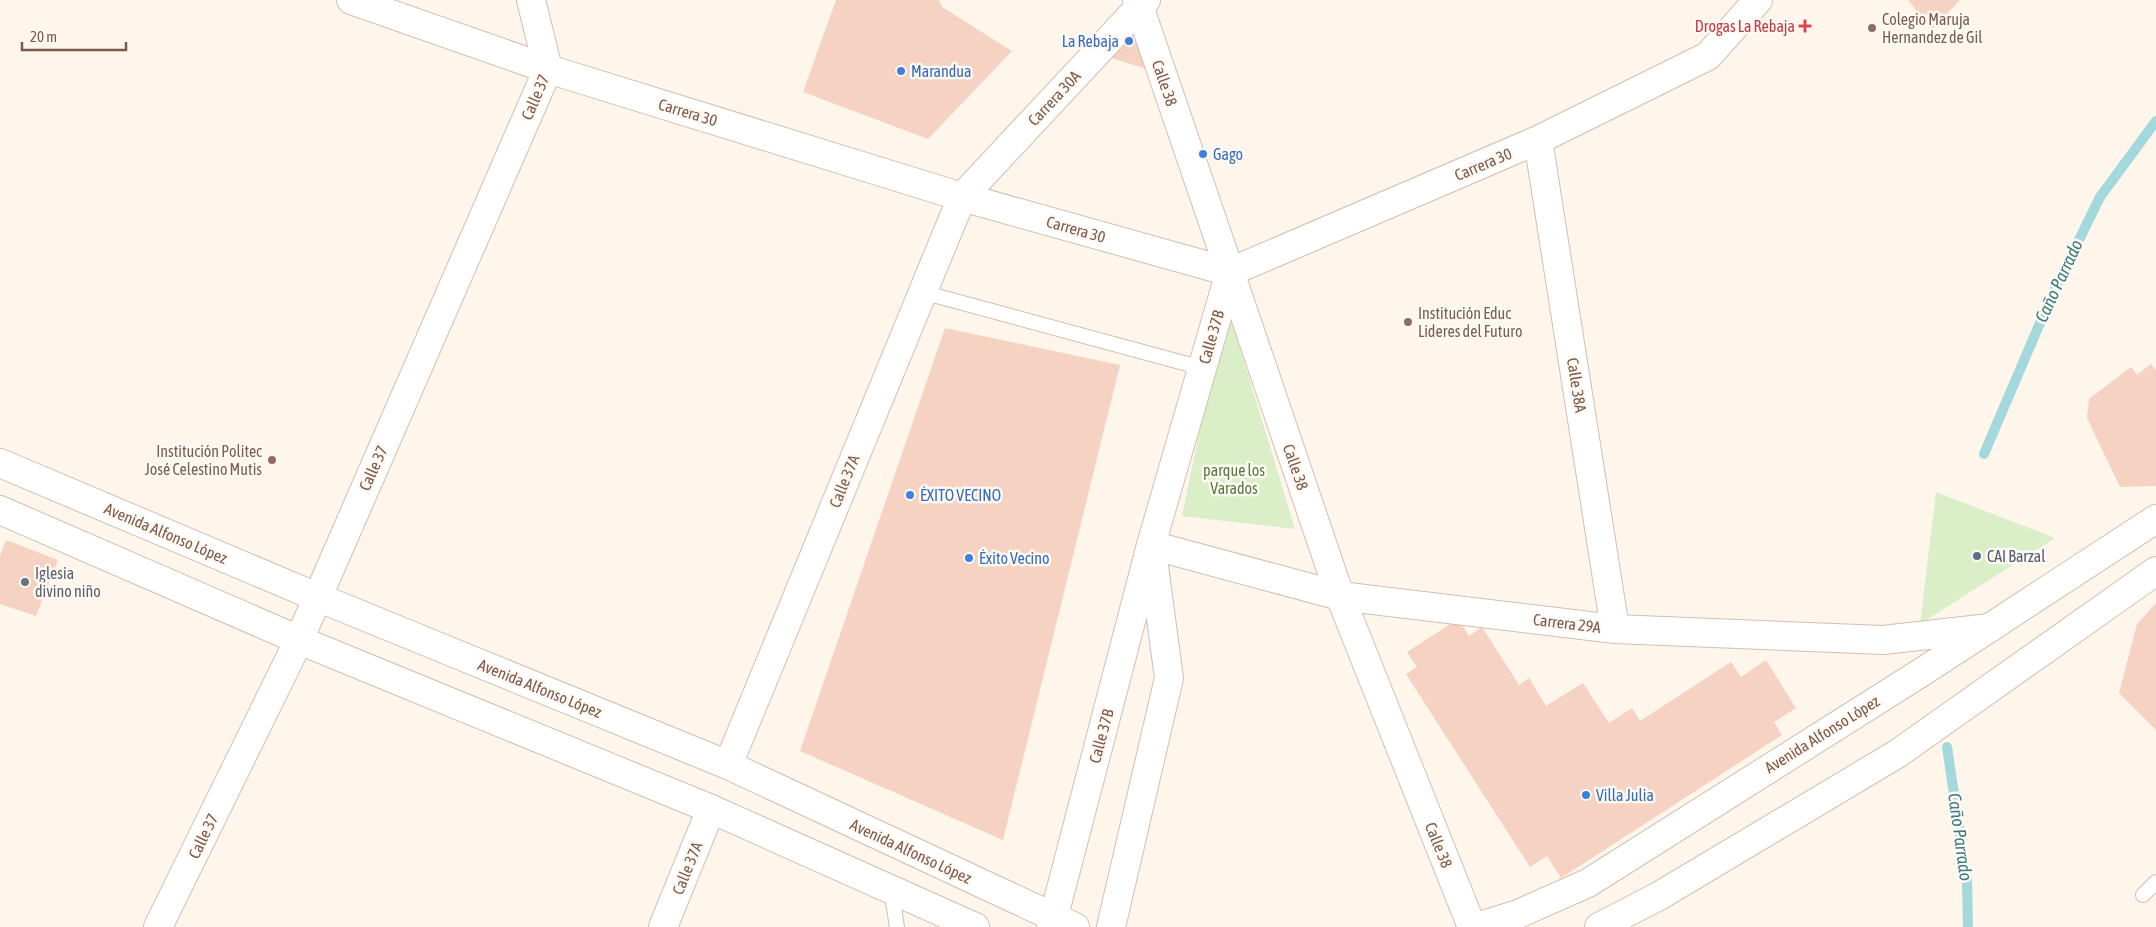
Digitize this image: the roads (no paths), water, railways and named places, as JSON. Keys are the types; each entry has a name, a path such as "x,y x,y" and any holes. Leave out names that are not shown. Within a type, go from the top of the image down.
{"street":[{"name":"Carrera 30","path":"351,0 548,69 962,197 1230,272 1538,140 1708,56 1758,0"},
{"name":"Calle 37","path":"158,927 299,640 548,69 531,0"},
{"name":"Carrera 30A","path":"962,197 1141,2"},
{"name":"Calle 38","path":"1141,2 1340,596 1472,927"},
{"name":"Calle 38A","path":"1538,140 1615,629"},
{"name":"Calle 37A","path":"728,765 962,197"},
{"name":"Calle 37B","path":"1060,924 1151,546 1230,272"},
{"name":"Avenida Alfonso López","path":"0,463 317,597 728,765 1060,924"},
{"path":"0,510 299,640 711,809 891,888 933,918 975,927"},
{"name":"Avenida Alfonso López","path":"1476,927 1518,914 1553,900 1588,882 1990,628 2156,519"},
{"name":"Calle 37B","path":"1111,927 1169,678 1151,546"},
{"name":"Carrera 29A","path":"1151,546 1340,596 1615,629 1883,640 1990,628"},
{"path":"1600,927 1659,896 1897,754 2156,571"},
{"name":"Calle 37A","path":"663,927 711,809"}],"lane":[{"path":"922,292 1202,368"},
{"path":"2143,895 2156,882"},
{"path":"891,888 897,927"}],"waterway":[{"name":"Caño Parrado","path":"1984,454 2052,295 2100,197 2156,121"},
{"name":"Caño Parrado","path":"1947,747 1967,882 1968,927"}],"place":[{"name":"Drogas La Rebaja","path":"1805,26"},
{"name":"Colegio Maruja Hernandez de Gil","path":"1872,28"},
{"name":"La Rebaja","path":"1129,41"},
{"name":"Marandua","path":"901,71"},
{"name":"Gago","path":"1203,154"},
{"name":"Institución Educ Lideres del Futuro","path":"1408,322"},
{"name":"Institución Politec José Celestino Mutis","path":"272,460"},
{"name":"ÉXITO VECINO","path":"910,495"},
{"name":"CAI Barzal","path":"1977,556"},
{"name":"Éxito Vecino","path":"969,558"},
{"name":"Iglesia divino niño","path":"25,582"},
{"name":"Villa Julia","path":"1586,795"}],"park label":[{"name":"parque los Varados","path":"1234,479"}]}
